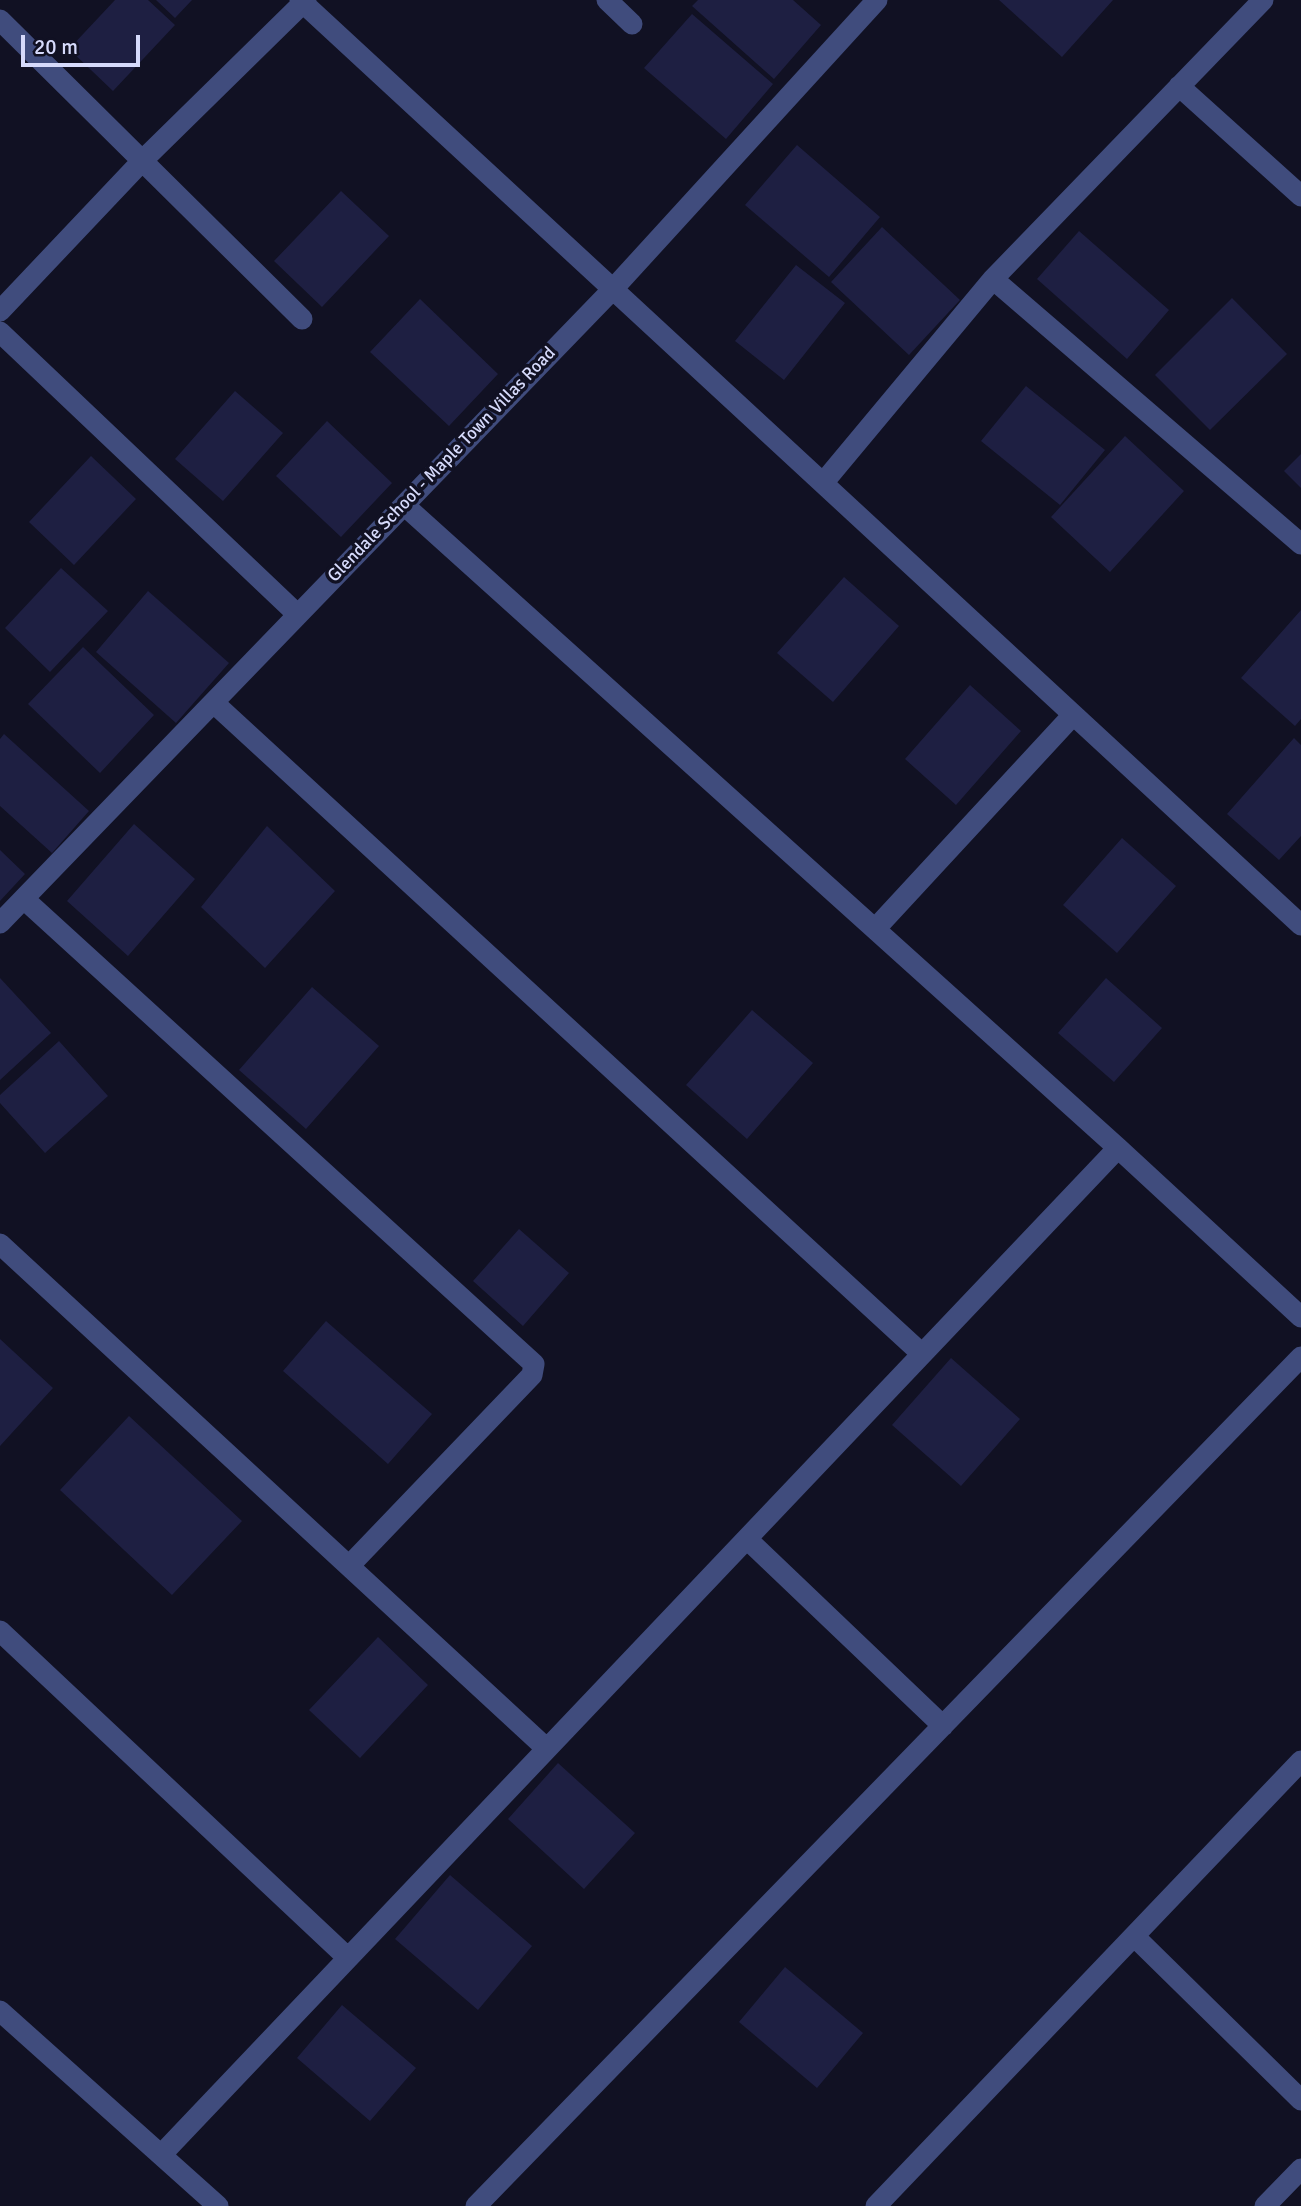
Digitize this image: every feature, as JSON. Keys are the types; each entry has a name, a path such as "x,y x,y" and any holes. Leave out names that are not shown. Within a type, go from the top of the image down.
{"street":[{"path":"607,0 632,24"},
{"name":"Glendale School - Maple Town Villas Road","path":"0,923 613,289 877,0"},
{"path":"823,483 993,279 1263,0"},
{"path":"0,311 143,160 303,1 1301,925"},
{"path":"0,20 302,319"},
{"path":"1179,86 1301,196"},
{"path":"993,279 1301,544"},
{"path":"0,332 297,614"},
{"path":"404,505 1118,1147 1301,1317"},
{"path":"214,703 922,1354"},
{"path":"876,928 1073,715"},
{"path":"24,899 534,1364 532,1375 349,1566"},
{"path":"161,2155 1118,1147"},
{"path":"0,1244 547,1749"},
{"path":"477,2206 1301,1357"},
{"path":"747,1539 943,1726"},
{"path":"0,1631 348,1958"},
{"path":"876,2206 1301,1761"},
{"path":"1134,1936 1301,2100"},
{"path":"0,2011 218,2206"},
{"path":"1265,2206 1301,2169"}],"building":[{"path":"115,0 148,0 175,25 113,91 69,49"},
{"path":"156,0 192,0 175,18"},
{"path":"698,0 793,0 821,25 774,79 692,6"},
{"path":"999,0 1113,0 1062,57"},
{"path":"692,14 773,84 726,139 644,68"},
{"path":"797,145 880,217 829,277 745,205"},
{"path":"341,191 389,236 322,307 274,261"},
{"path":"882,227 960,300 909,355 831,282"},
{"path":"1079,231 1169,310 1127,359 1037,279"},
{"path":"796,265 845,303 784,380 735,341"},
{"path":"1232,298 1287,354 1210,430 1155,375"},
{"path":"420,299 498,374 449,426 370,352"},
{"path":"1026,386 1105,450 1060,505 981,441"},
{"path":"235,391 283,433 223,501 175,459"},
{"path":"327,421 392,483 341,537 276,476"},
{"path":"1125,436 1184,491 1110,572 1051,517"},
{"path":"1301,454 1301,488 1284,471"},
{"path":"91,456 136,499 74,565 29,522"},
{"path":"61,568 108,611 50,672 5,628"},
{"path":"844,577 899,626 833,702 777,653"},
{"path":"148,591 229,663 176,723 96,652"},
{"path":"1301,610 1301,719 1295,726 1241,678"},
{"path":"83,647 154,715 100,773 28,704"},
{"path":"970,685 1021,731 956,805 905,759"},
{"path":"4,734 89,811 52,853 0,806 0,739"},
{"path":"1294,738 1301,745 1301,836 1279,860 1227,814"},
{"path":"134,824 195,879 128,956 67,901"},
{"path":"267,826 335,891 265,968 201,907"},
{"path":"1122,838 1176,886 1117,953 1063,905"},
{"path":"0,850 25,874 0,901"},
{"path":"0,978 51,1033 0,1080"},
{"path":"1106,978 1162,1028 1114,1082 1058,1033"},
{"path":"312,987 379,1046 306,1129 239,1070"},
{"path":"752,1010 813,1063 747,1139 686,1085"},
{"path":"59,1041 108,1096 45,1153 0,1103 0,1095"},
{"path":"519,1229 569,1273 523,1326 473,1281"},
{"path":"326,1321 432,1414 388,1464 283,1371"},
{"path":"0,1339 53,1388 0,1446"},
{"path":"951,1358 1020,1419 961,1486 892,1425"},
{"path":"129,1416 242,1521 172,1595 60,1490"},
{"path":"378,1637 428,1685 360,1758 309,1710"},
{"path":"558,1763 635,1833 584,1889 508,1819"},
{"path":"450,1875 532,1946 478,2010 395,1939"},
{"path":"785,1967 863,2033 817,2088 739,2022"},
{"path":"342,2005 416,2068 370,2121 297,2058"}]}
